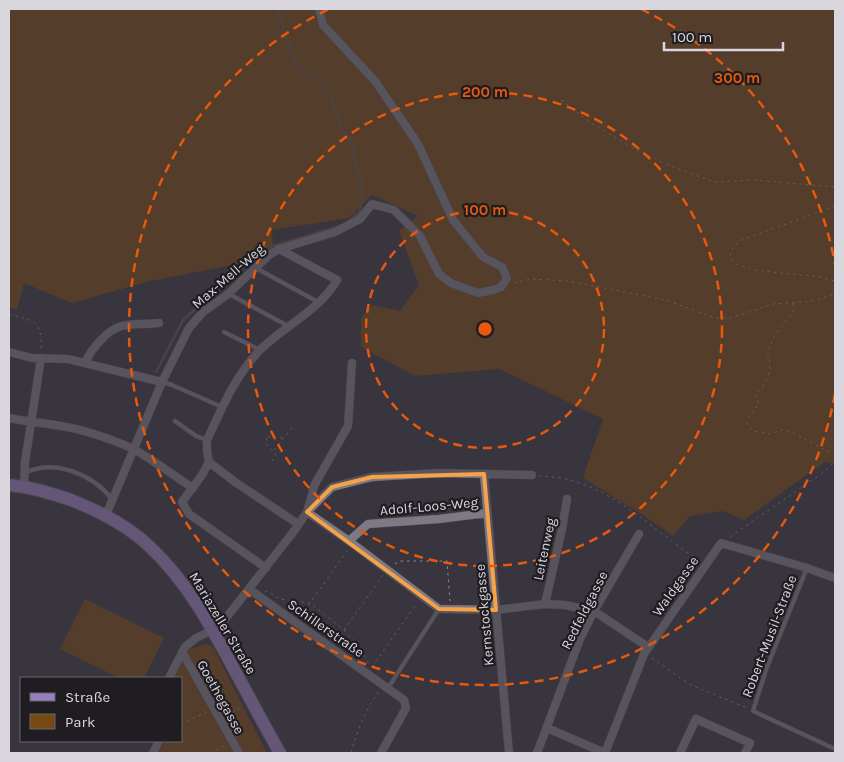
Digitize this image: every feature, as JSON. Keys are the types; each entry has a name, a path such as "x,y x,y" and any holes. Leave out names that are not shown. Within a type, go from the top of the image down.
{"main road":[{"name":"Mariazeller Straße","path":"9,485 25,480 48,492 106,515 137,536 166,562 185,586 213,630 280,753"}],"street":[{"path":"319,9 323,25 375,81 418,144 453,220 483,256 502,267 506,278 501,287"},
{"name":"Max-Mell-Weg","path":"106,515 162,382 189,328 203,312 228,294 279,249 335,232 360,220 372,204 394,210 420,236 439,274 451,283 478,293 501,287"},
{"path":"279,249 337,280 333,288 318,302 260,350 238,376 207,440 206,450 209,462 235,482 298,524"},
{"path":"85,363 97,344 109,331 117,326 159,323"},
{"path":"9,352 41,358 68,359 162,382"},
{"path":"25,480 25,462 41,358"},
{"path":"307,512 315,484 348,426 352,363"},
{"path":"9,418 84,431 134,450 193,488"},
{"path":"209,462 182,502 189,514 266,568"},
{"path":"170,677 185,646 196,638 219,627 250,589 307,512 332,487 372,477 440,472 532,475"},
{"name":"Kernstockgasse","path":"484,474 509,753"},
{"name":"Leitenweg","path":"545,604 567,499"},
{"path":"307,512 351,542 439,609 496,610 545,604 565,605 594,611 646,650"},
{"name":"Adolf-Loos-Weg","path":"351,542 368,524 439,519 487,513"},
{"name":"Redfeldgasse","path":"537,753 580,639 594,611 639,534"},
{"path":"721,543 835,578"},
{"name":"Waldgasse","path":"605,753 646,650 721,543"},
{"name":"Schillerstraße","path":"250,589 404,700 406,708 381,753"},
{"name":"Goethegasse","path":"182,652 239,753"},
{"path":"680,753 696,719 750,743 745,753"},
{"path":"547,728 605,753"},
{"path":"153,753 159,742"}],"lane":[{"path":"256,268 318,302"},
{"path":"228,294 288,326"},
{"path":"224,332 260,350"},
{"path":"162,382 222,407"},
{"path":"175,421 196,436 207,440"},
{"path":"25,480 35,468 45,467 76,472 96,483 112,500"},
{"name":"Robert-Musil-Straße","path":"806,568 767,667 753,711 835,749"},
{"path":"385,686 439,609"}],"path":[{"path":"561,100 591,123 635,148 668,165 714,182 755,180 835,187"},
{"path":"835,206 742,240 733,247 730,255 734,263 753,270 820,277 835,281"},
{"path":"501,287 532,279 568,281 666,300 715,318 731,318 773,304 812,301 835,294"},
{"path":"793,302 793,313 784,321 775,336 768,356 771,364 764,385 756,395 759,404 750,415 747,423 753,431 771,434 780,430 790,431 835,454"},
{"path":"9,314 37,324 40,330 41,358"},
{"path":"274,450 292,428"},
{"path":"272,461 276,454 266,444 267,436 277,440 286,436"},
{"path":"721,543 821,474 835,462"},
{"path":"532,475 568,479 608,496 630,508 674,544 705,565"},
{"path":"303,618 310,603 351,542"},
{"path":"344,630 387,569 399,562 448,561 450,609"},
{"path":"258,595 267,591 280,599 310,603 344,630 358,645 370,668 422,596"},
{"path":"646,650 689,684 753,711"},
{"path":"351,753 363,716 385,686"},
{"path":"220,720 252,702"},
{"path":"182,724 214,709"},
{"path":"210,753 232,742"}],"highlighted area":[{"path":"484,474 496,610 439,609 307,512 332,487 372,477"}],"green space":[{"path":"9,9 835,9 835,464 825,462 744,520 723,511 690,516 673,536 583,478 603,419 500,369 415,376 361,347 361,318 372,305 400,311 419,285 399,231 418,216 372,195 349,218 272,230 273,247 257,260 146,282 72,303 24,283 17,310 9,307"},
{"path":"85,599 164,638 144,677 117,677 60,649"},
{"path":"206,644 213,647 267,753 158,753 164,742 182,742 182,677 173,677 190,649"}],"waterway":[{"path":"278,9 290,50 296,62 327,91 334,104 342,129 350,140 363,191 360,211 349,221"},
{"path":"156,372 183,320 263,249 340,226"}]}
